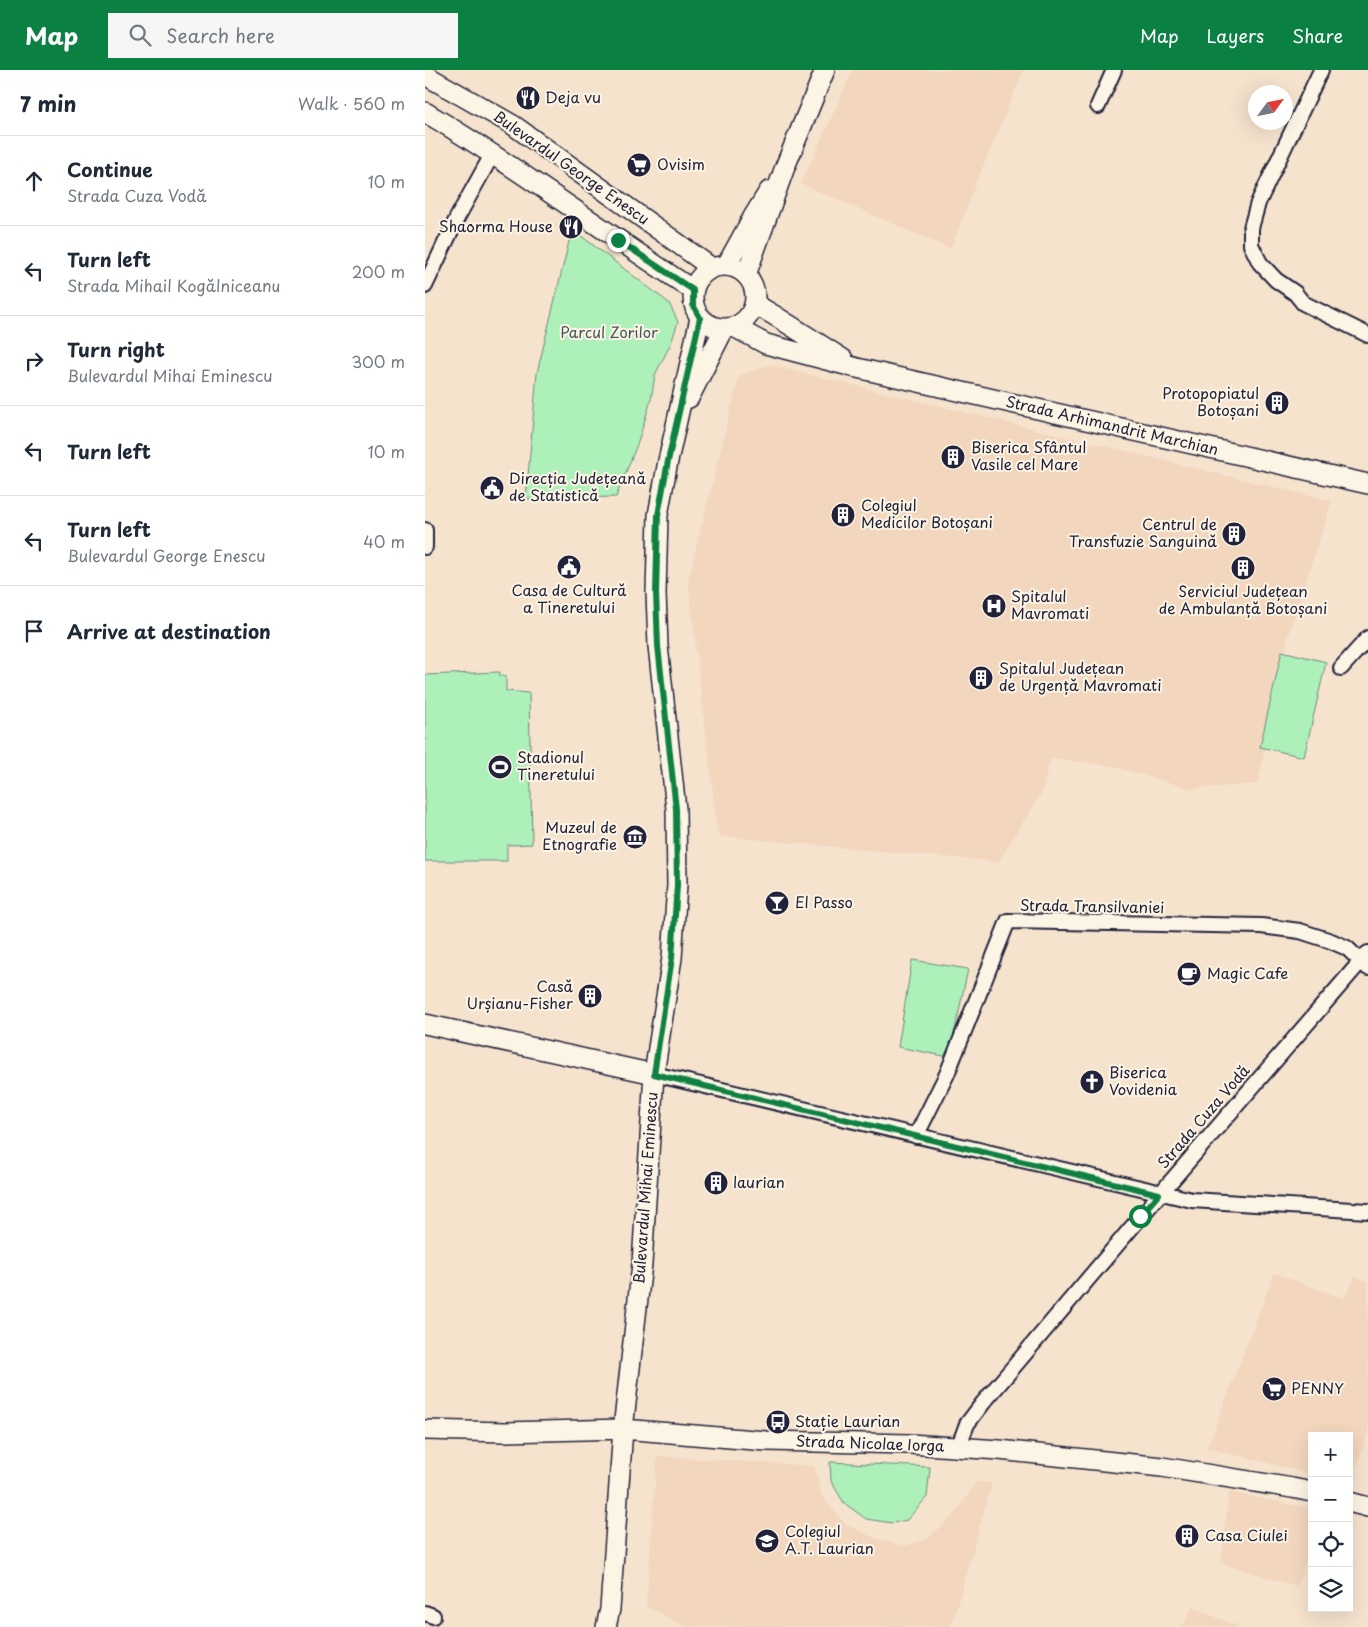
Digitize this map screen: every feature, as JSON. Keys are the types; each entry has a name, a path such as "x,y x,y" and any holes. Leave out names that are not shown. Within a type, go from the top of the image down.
{"main road":[{"path":"746,274 785,167 825,70"},
{"name":"Bulevardul George Enescu","path":"425,75 513,124 719,267"},
{"path":"425,112 493,153 693,290"},
{"path":"719,267 785,167"},
{"path":"719,267 738,269 746,274 754,287 755,304 744,322 729,328 715,328 700,318 693,305 693,290 703,274 719,267"},
{"name":"Strada Arhimandrit Marchian","path":"755,304 777,316 857,368"},
{"name":"Bulevardul Mihai Eminescu","path":"606,1627 623,1429 642,1264 654,1074 672,958 677,885 676,809 658,646 656,593 658,515 700,318"},
{"name":"Strada Arhimandrit Marchian","path":"729,328 766,344 857,368 1368,484"},
{"name":"Bulevardul Mihai Eminescu","path":"677,421 729,328"},
{"path":"425,1024 654,1074"},
{"name":"Strada Nicolae Iorga","path":"425,1430 505,1432 623,1429 766,1441 910,1444 1015,1452 1162,1467 1308,1491"},
{"path":"1353,1503 1368,1507"}],"street":[{"path":"1098,106 1114,70"},
{"path":"1321,70 1258,203 1251,228 1251,245 1261,263 1276,280 1295,293 1303,303 1368,335"},
{"path":"425,286 457,218 493,153"},
{"path":"425,530 425,547"},
{"path":"1341,668 1368,638"},
{"name":"Strada Transilvaniei","path":"916,1136 947,1074 1008,921 1261,926 1301,931 1347,948 1366,960"},
{"name":"Strada Cuza Vodă","path":"958,1448 967,1424 983,1403 1159,1194 1366,960"},
{"path":"654,1074 1159,1194 1192,1200 1368,1211"}],"shaded area":[{"path":"853,70 1024,70 976,183 951,249 801,184"},
{"name":"Spitalul Mavromati","path":"769,365 1332,501 1289,633 1258,784 1191,789 1112,766 1051,758 1041,794 998,862 718,836 688,580 739,376"},
{"path":"1274,1273 1344,1299 1355,1276 1368,1282 1368,1431 1353,1478 1353,1432 1308,1432 1308,1473 1207,1448"},
{"name":"Colegiul A.T. Laurian","path":"657,1456 814,1466 822,1496 845,1524 877,1539 904,1546 927,1539 956,1513 976,1482 992,1483 951,1627 686,1627 646,1606"},
{"path":"1229,1492 1308,1508 1308,1558 1296,1586 1221,1563"},
{"path":"1192,1607 1240,1627 1182,1627"}],"green space":[{"name":"Parcul Zorilor","path":"572,229 669,303 678,322 671,343 655,375 651,400 638,442 616,497 526,499 537,373"},
{"path":"1282,651 1326,662 1304,757 1260,747"},
{"path":"500,672 500,676 506,676 506,691 529,693 532,844 508,845 507,861 425,861 425,675"},
{"path":"912,960 968,969 949,1057 898,1047"},
{"path":"830,1462 930,1467 927,1497 907,1520 892,1523 866,1519 844,1503 831,1481"}],"place":[{"name":"Deja vu","path":"528,98"},
{"name":"Ovisim","path":"639,165"},
{"name":"Shaorma House","path":"571,227"},
{"name":"Protopopiatul Botoșani","path":"1277,403"},
{"name":"Biserica Sfântul Vasile cel Mare","path":"953,457"},
{"name":"Direcția Județeană de Statistică","path":"492,488"},
{"name":"Colegiul Medicilor Botoșani","path":"843,515"},
{"name":"Centrul de Transfuzie Sanguină","path":"1234,534"},
{"name":"Casa de Cultură a Tineretului","path":"569,567"},
{"name":"Serviciul Județean de Ambulanță Botoșani","path":"1243,568"},
{"name":"Spitalul Mavromati","path":"994,606"},
{"name":"Spitalul Județean de Urgență Mavromati","path":"981,678"},
{"name":"Stadionul Tineretului","path":"500,767"},
{"name":"Muzeul de Etnografie","path":"635,837"},
{"name":"El Passo","path":"777,903"},
{"name":"Magic Cafe","path":"1189,974"},
{"name":"Casă Urșianu-Fisher","path":"590,996"},
{"name":"Biserica Vovidenia","path":"1092,1082"},
{"name":"laurian","path":"716,1183"},
{"name":"PENNY","path":"1274,1389"},
{"name":"Stație Laurian","path":"778,1422"},
{"name":"Casa Ciulei","path":"1187,1536"},
{"name":"Colegiul A.T. Laurian","path":"767,1541"}],"route":[{"path":"618,240 693,290 693,305 700,318 658,515 656,593 658,646 676,809 677,885 672,958 654,1074 1159,1194 1140,1216"}]}
